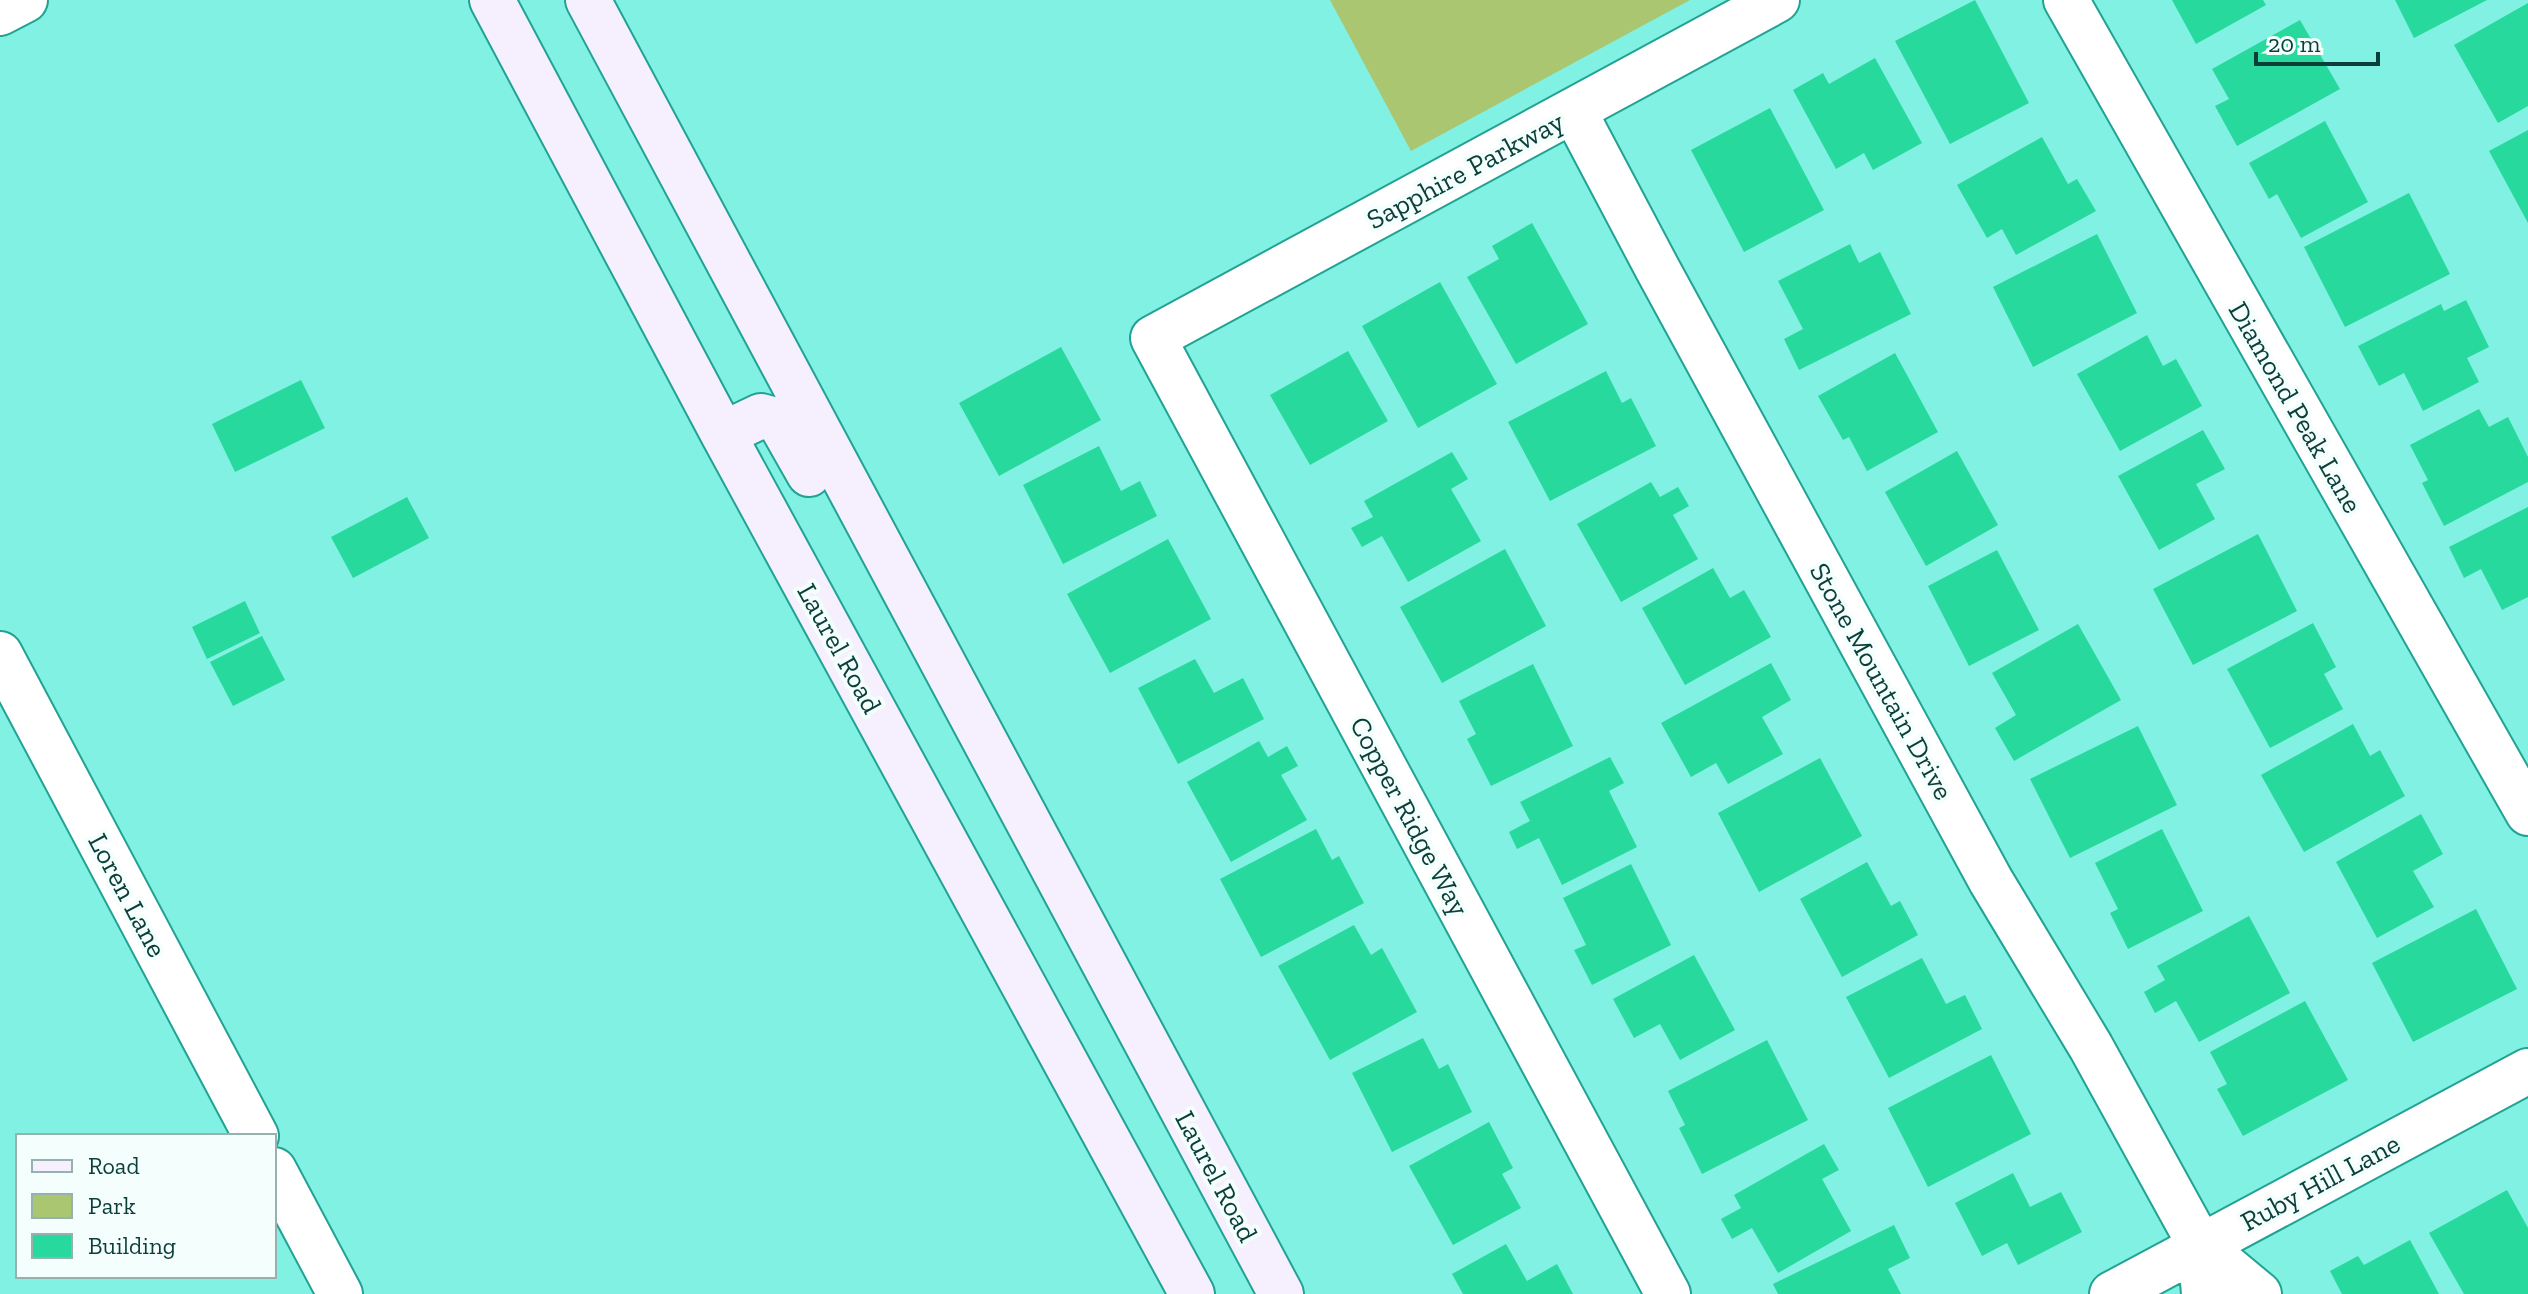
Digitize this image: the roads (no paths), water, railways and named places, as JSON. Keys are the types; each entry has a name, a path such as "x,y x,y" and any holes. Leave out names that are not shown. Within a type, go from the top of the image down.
{"main road":[{"name":"Laurel Road","path":"492,0 723,434 1192,1294"},
{"name":"Laurel Road","path":"588,0 1281,1294"},
{"path":"723,434 761,416 779,421 820,492 883,552"}],"street":[{"path":"0,13 25,0"},
{"name":"Sapphire Parkway","path":"1153,338 1777,0"},
{"name":"Diamond Peak Lane","path":"2066,0 2528,813"},
{"name":"Stone Mountain Drive","path":"1574,111 1991,881 2091,1047 2200,1245 2259,1294"},
{"name":"Copper Ridge Way","path":"1153,338 1668,1294"},
{"name":"Loren Lane","path":"0,654 255,1134"},
{"name":"Ruby Hill Lane","path":"2112,1294 2528,1071"},
{"path":"276,1174 340,1294"},
{"name":"Stone Mountain Drive","path":"2200,1245 2204,1294"}]}
